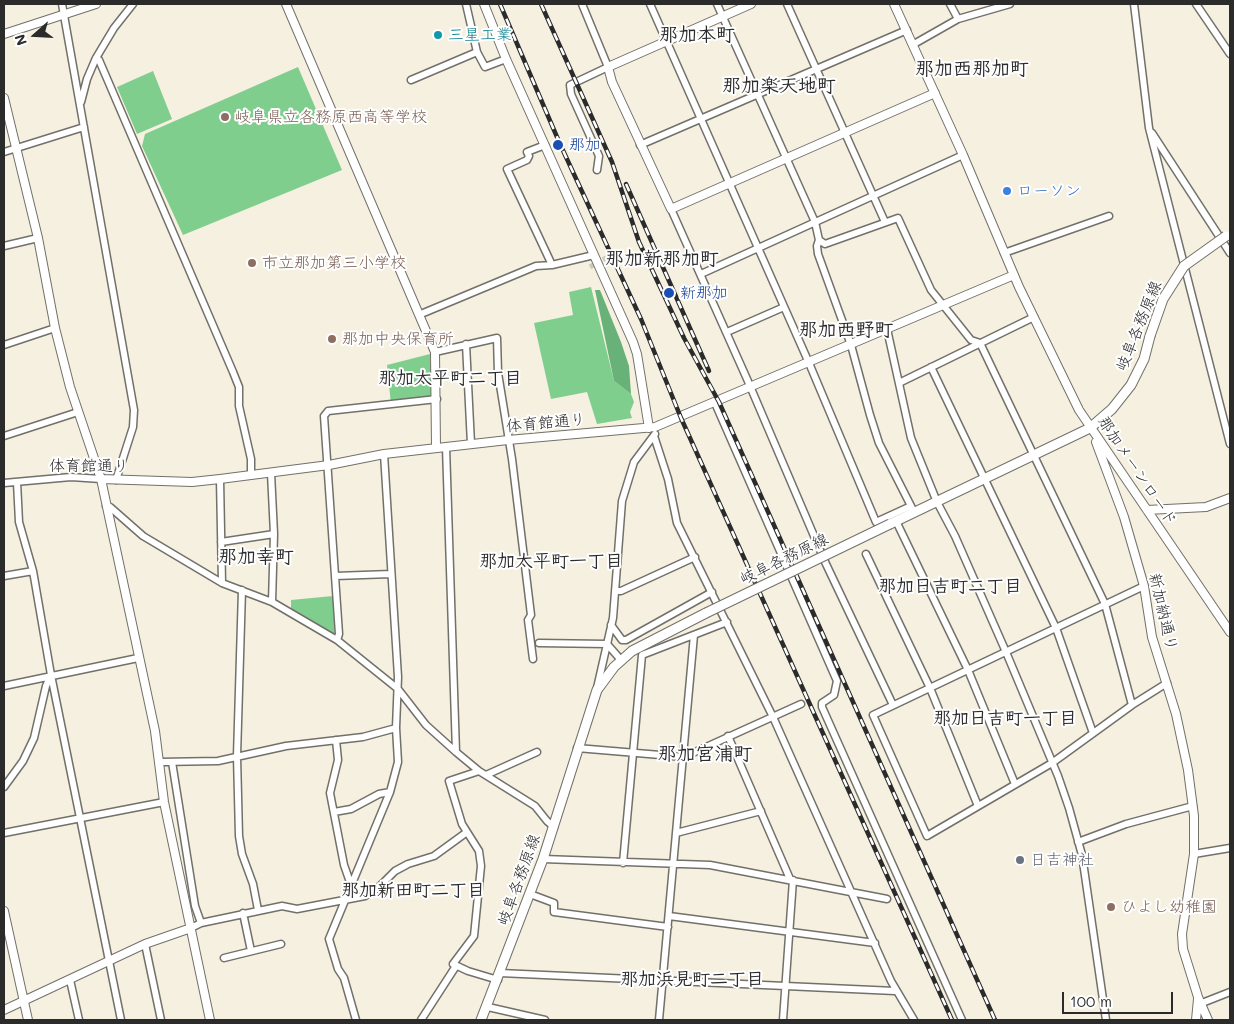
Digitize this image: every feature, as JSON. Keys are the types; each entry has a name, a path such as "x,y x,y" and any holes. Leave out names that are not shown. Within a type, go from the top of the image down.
{"main road":[{"name":"岐阜各務原線","path":"481,1020 488,1007 543,859 597,690 621,660 646,643 893,523 913,509 937,502 1090,428 1112,409 1131,385 1144,359 1163,300 1184,266 1228,235"}],"street":[{"path":"62,4 134,410 133,427 116,480"},
{"path":"4,34 96,4"},
{"path":"80,108 87,79 96,58 114,28 133,4"},
{"path":"286,4 435,352 437,399 436,448"},
{"path":"466,4 478,52 485,67 506,59"},
{"path":"484,4 506,59 637,354 652,428 668,479 677,523 696,557 773,717 895,991 914,1020"},
{"path":"582,4 608,67 612,82 701,274 826,564 893,705"},
{"path":"650,4 809,363 876,522 913,509 879,442 862,390 851,345 818,254 817,246 819,240 815,222 717,4"},
{"path":"598,170 599,156 571,94 570,85 751,4"},
{"path":"787,4 884,222"},
{"path":"894,4 914,44 1004,253 1109,216"},
{"path":"950,4 958,20"},
{"path":"978,4 981,12"},
{"path":"914,44 958,20 1010,4"},
{"path":"1134,4 1149,128 1230,444"},
{"path":"1196,4 1230,54"},
{"path":"640,145 907,30"},
{"path":"411,80 478,52"},
{"path":"96,58 99,60 239,387 239,406 250,452 251,475 329,465 384,454 398,688 396,728 398,762 390,792 329,940 338,969 344,978 356,1020"},
{"path":"671,209 935,93"},
{"path":"4,98 14,149 38,238 55,328 78,412 101,479 138,658 156,731 164,802 210,1020"},
{"path":"4,152 84,127"},
{"path":"1149,128 1230,254"},
{"path":"544,145 527,152 529,156 527,160 507,169 552,265"},
{"path":"701,274 963,155"},
{"path":"819,240 825,244 898,218 931,290 971,340 980,343 1105,604 1132,705"},
{"path":"4,246 38,238"},
{"name":"那加メーンロード","path":"1004,253 1079,410 1230,632"},
{"path":"420,314 536,266 552,265 594,255"},
{"name":"体育館通り","path":"384,454 508,440 652,428 1014,275"},
{"path":"726,332 784,307"},
{"path":"899,383 1034,317"},
{"path":"4,345 55,328"},
{"path":"887,329 911,438 937,502 955,536 1006,652 1052,763 1078,842 1106,1020"},
{"path":"435,352 497,338 498,374 512,459 531,615 528,620 533,659"},
{"path":"466,344 471,444"},
{"path":"931,367 1056,628 1093,733"},
{"path":"337,640 339,634 329,465 324,416 328,411 437,399"},
{"path":"714,403 838,681 834,695 822,703 822,707 962,1020"},
{"path":"4,436 78,412"},
{"name":"新加納通り","path":"1090,428 1124,517 1144,586 1152,637 1176,714 1193,806 1194,854"},
{"path":"597,690 611,625 622,501 626,483 634,462 654,436"},
{"path":"446,447 456,752"},
{"path":"271,473 274,534 272,602"},
{"name":"体育館通り","path":"4,482 71,477 116,480 161,479 192,482 251,475"},
{"path":"220,479 222,583"},
{"path":"17,482 19,522 33,571 51,675 121,1020"},
{"path":"1147,510 1206,507 1230,498"},
{"path":"106,506 110,507 143,536 222,583 272,602 337,640 398,688 426,725 456,752 479,771 535,806 546,821 554,827"},
{"path":"893,523 968,670 1015,784"},
{"path":"221,542 274,534"},
{"path":"866,554 930,688 978,806"},
{"path":"615,591 621,591 696,557"},
{"path":"4,576 33,571"},
{"path":"335,576 391,574"},
{"path":"1144,586 873,715 927,836 1052,763 1132,705 1167,683"},
{"path":"242,590 237,756 239,836 242,854 253,884 258,910"},
{"path":"611,625 622,640 626,640 712,592"},
{"path":"623,863 642,655 727,622"},
{"path":"659,1020 675,865 676,832 694,635"},
{"path":"539,643 607,644 621,660"},
{"path":"4,686 138,658"},
{"path":"4,787 23,761 34,738 46,686 51,675"},
{"path":"577,748 684,757 801,704"},
{"path":"160,762 218,761 286,746 363,737 396,728"},
{"path":"728,736 792,880 783,1020"},
{"path":"336,740 338,760 330,793 344,865 351,885"},
{"path":"486,775 537,752"},
{"path":"172,762 195,906 201,923"},
{"path":"456,966 453,964 465,945 472,941 474,936 480,878 479,852 458,814 449,781 479,771"},
{"path":"334,812 351,809 379,794 390,792"},
{"path":"4,833 164,802"},
{"path":"1078,842 1126,824 1193,806"},
{"path":"676,832 761,811"},
{"path":"4,1010 145,944 201,923 282,906 296,909 344,901 373,892 394,871 408,864 434,856 467,832"},
{"path":"1208,1020 1187,965 1182,934 1194,854 1230,848"},
{"path":"543,859 578,861 599,859 623,863 710,865 887,899"},
{"path":"530,894 554,903 554,912 668,927"},
{"path":"4,911 28,1020"},
{"path":"243,913 250,952"},
{"path":"669,916 875,943"},
{"path":"145,944 161,1020"},
{"path":"224,958 281,944"},
{"path":"456,966 499,977 662,980 895,991"},
{"path":"421,1020 456,966"},
{"path":"70,980 79,1020"},
{"path":"1200,1000 1230,992"},
{"path":"1196,1020 1200,1000"},
{"path":"488,1007 545,1020"}],"green space":[{"path":"298,67 342,170 183,235 142,146 145,134"},
{"path":"153,71 172,119 137,134 117,87"},
{"path":"591,287 614,381 631,394 634,402 630,412 632,418 597,424 587,392 551,399 534,323 573,315 569,292"},
{"path":"595,290 600,290 621,342 629,366 631,394 614,381"},
{"path":"430,354 433,399 391,404 387,365"},
{"path":"333,596 335,639 291,610 291,600"}],"tunnel":[{"path":"590,267 618,251"}],"railway":[{"path":"500,4 560,144 641,319 681,418 952,1020"},
{"path":"541,4 612,162 639,242 684,338 719,402 995,1020"},
{"path":"626,184 709,371"}],"place":[{"name":"三星工業","path":"438,35"},
{"name":"岐阜県立各務原西高等学校","path":"225,117"},
{"name":"那加","path":"558,145"},
{"name":"ローソン","path":"1007,191"},
{"name":"市立那加第三小学校","path":"252,263"},
{"name":"新那加","path":"669,293"},
{"name":"那加中央保育所","path":"332,339"},
{"name":"日吉神社","path":"1020,860"},
{"name":"ひよし幼稚園","path":"1111,907"}],"district":[{"name":"那加本町","path":"697,35"},
{"name":"那加西那加町","path":"972,69"},
{"name":"那加楽天地町","path":"779,86"},
{"name":"那加新那加町","path":"662,259"},
{"name":"那加西野町","path":"846,330"},
{"name":"那加太平町二丁目","path":"450,378"},
{"name":"那加幸町","path":"256,557"},
{"name":"那加太平町一丁目","path":"551,561"},
{"name":"那加日吉町二丁目","path":"950,586"},
{"name":"那加日吉町一丁目","path":"1005,718"},
{"name":"那加宮浦町","path":"705,754"},
{"name":"那加新田町二丁目","path":"413,890"},
{"name":"那加浜見町二丁目","path":"692,979"}]}
